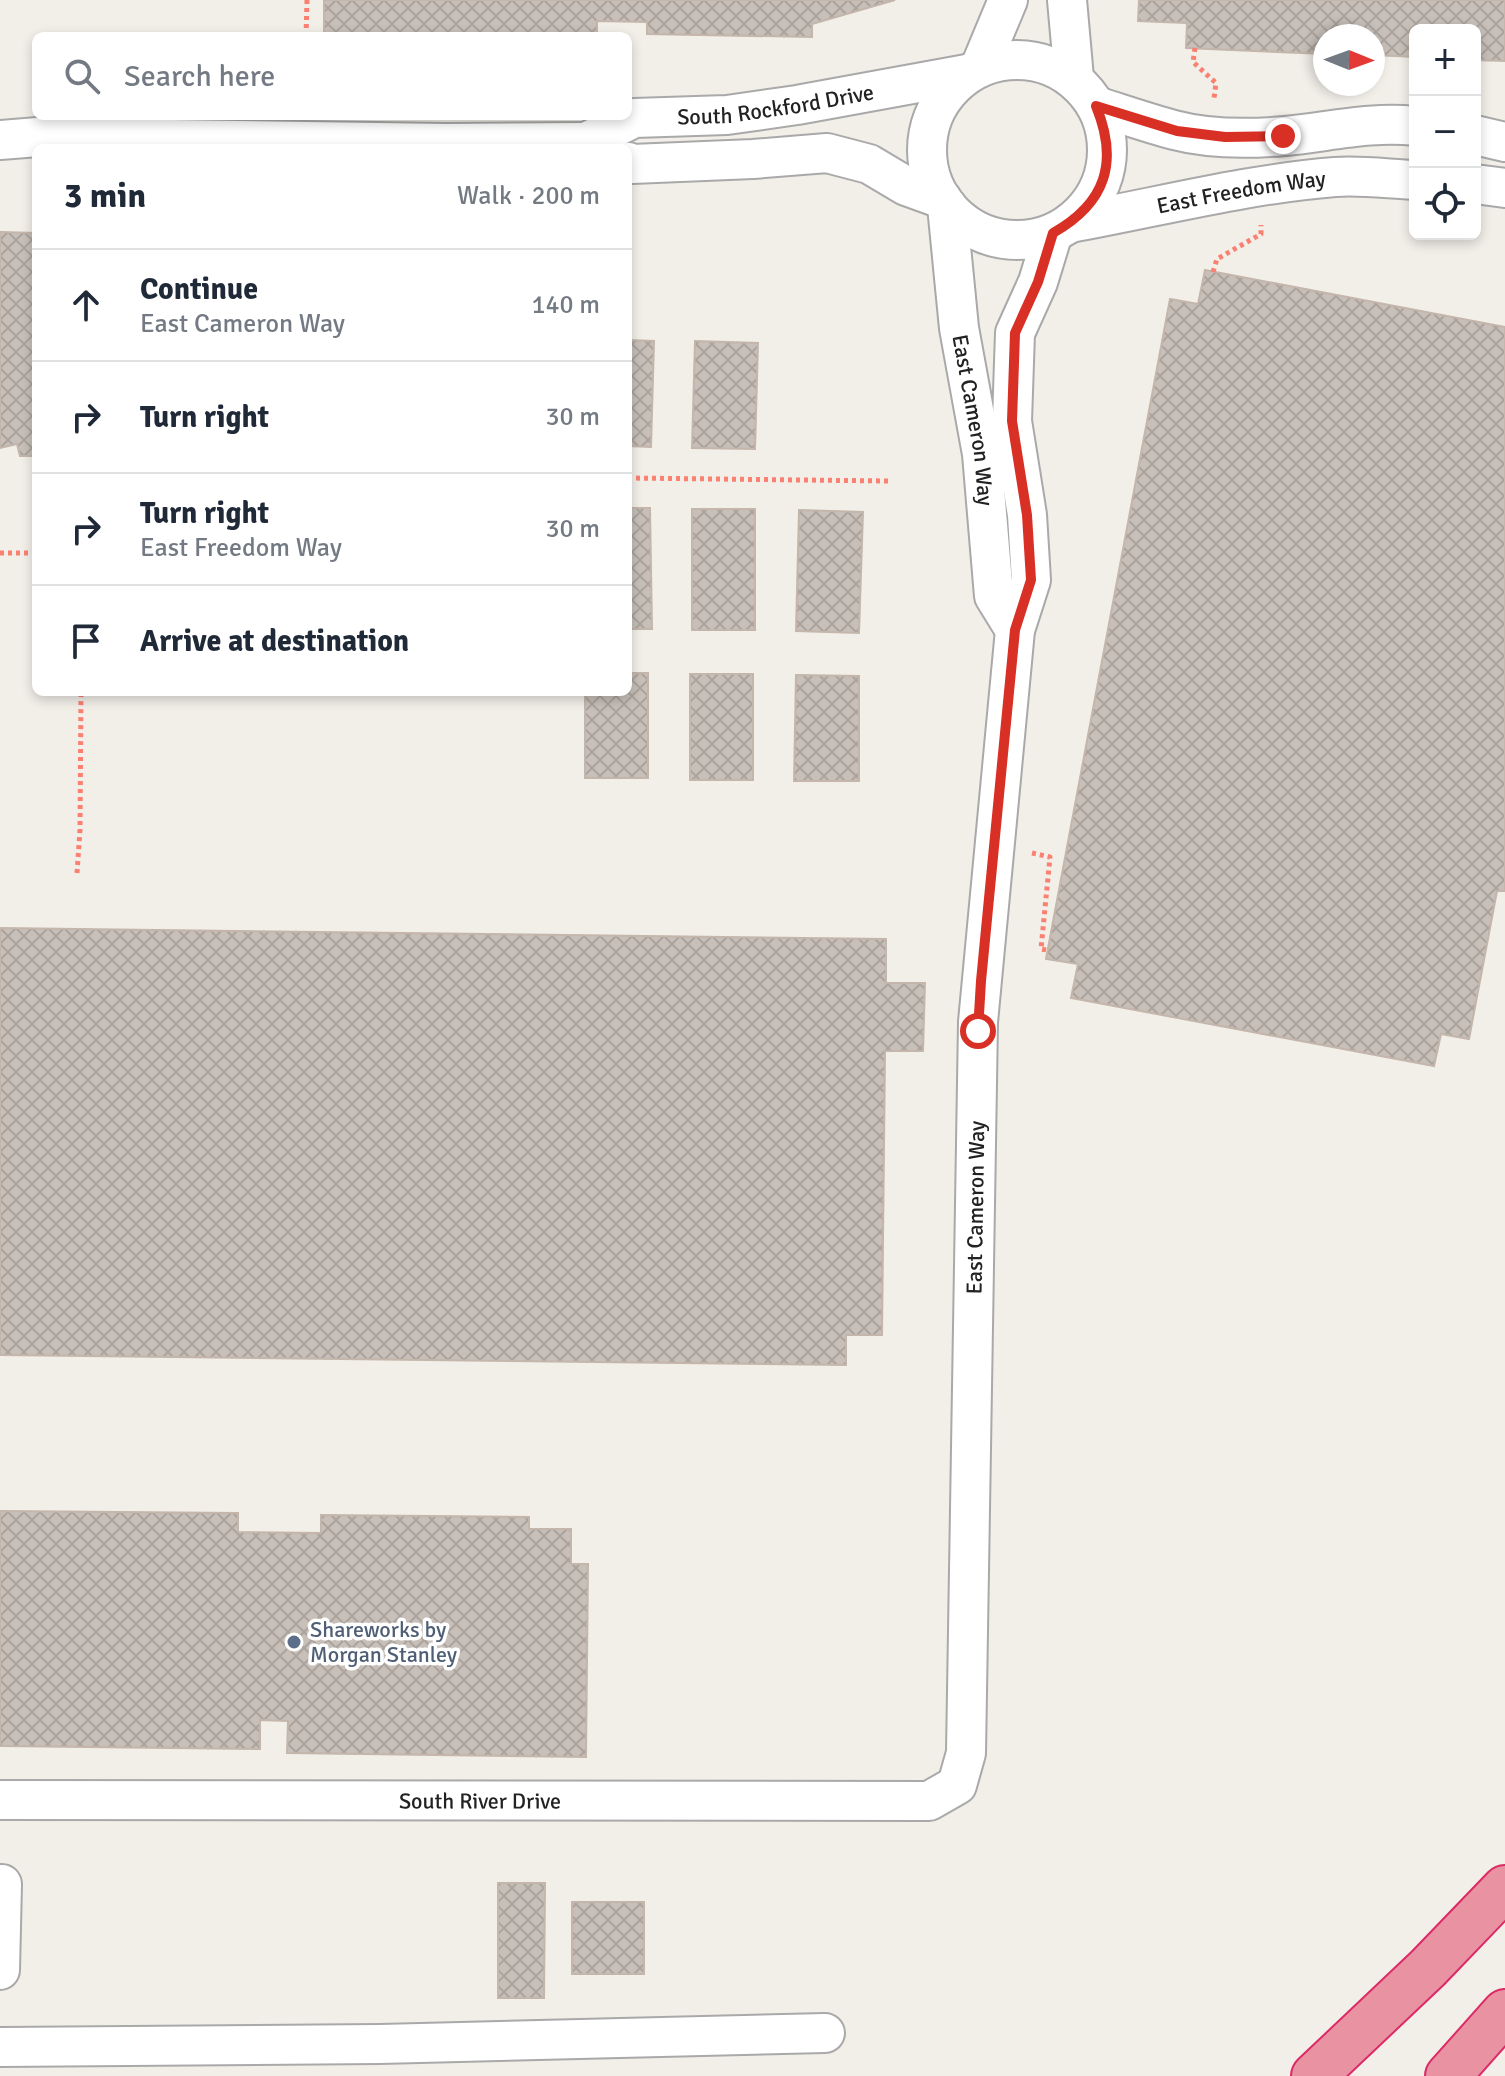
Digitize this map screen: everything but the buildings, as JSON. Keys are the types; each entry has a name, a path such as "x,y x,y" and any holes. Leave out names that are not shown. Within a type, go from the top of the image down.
{"highway":[{"path":"1314,2076 1428,1968 1505,1888"},
{"path":"1448,2076 1505,2012"}],"street":[{"path":"974,70 1008,0"},
{"path":"1067,0 1085,92 1105,126 1108,148 1106,170 1098,191 1086,209 1062,228 1029,240 1003,240 979,232 958,219 944,203 928,167 927,140 934,115 947,92 974,70 1004,60 1028,59 1052,66 1085,92 1177,131 1225,137 1283,136 1343,128 1409,126"},
{"name":"South Rockford Drive","path":"632,119 727,115 797,105 974,70"},
{"name":"South Rockford Drive","path":"594,144 631,120"},
{"path":"1481,136 1505,142"},
{"name":"South Rockford Drive","path":"0,140 38,137 512,144"},
{"path":"632,164 676,164 827,153 869,164 906,186 944,203"},
{"name":"East Freedom Way","path":"1062,228 1219,192 1338,177 1409,180"},
{"path":"1481,185 1505,188"},
{"name":"East Cameron Way","path":"944,203 959,328 982,454 994,596 1015,630"},
{"name":"East Cameron Way","path":"957,1785 966,1753 978,1022 1015,630 1031,580 1027,515 1012,421 1015,333 1062,228"},
{"name":"South River Drive","path":"0,1800 929,1801 957,1785"},
{"path":"0,1884 0,1970"},
{"path":"0,2047 332,2060 825,2033"}],"path":[{"path":"306,32 307,0"},
{"path":"1195,48 1193,62 1216,83 1213,103"},
{"path":"1213,272 1217,259 1261,234 1261,220"},
{"path":"632,478 889,481"},
{"path":"0,553 32,553"},
{"path":"77,873 81,696"},
{"path":"1028,852 1050,857 1041,949 1047,950"}],"place":[{"name":"Shareworks by Morgan Stanley","path":"294,1642"}],"route":[{"path":"978,1031 1015,630 1031,580 1027,515 1012,421 1015,333 1038,282 1053,233 1086,209 1098,191 1106,170 1108,148 1105,126 1096,106 1177,131 1225,137 1283,136"}]}
